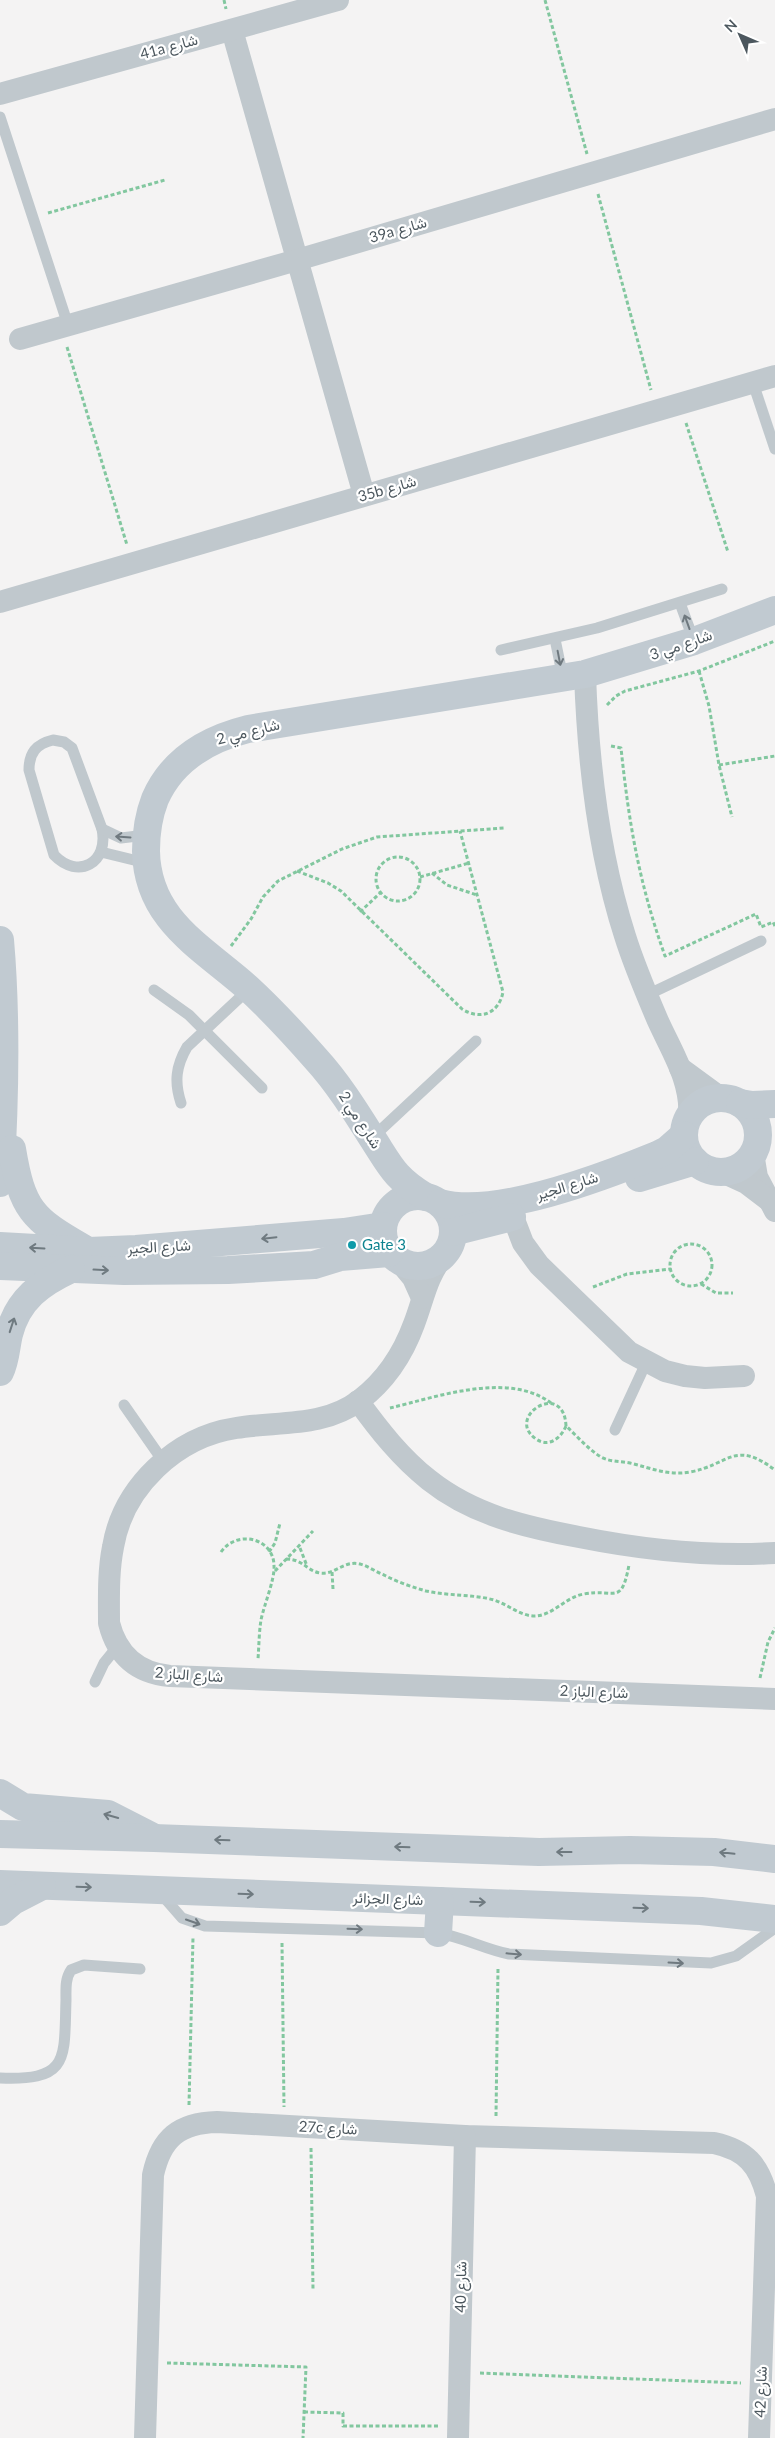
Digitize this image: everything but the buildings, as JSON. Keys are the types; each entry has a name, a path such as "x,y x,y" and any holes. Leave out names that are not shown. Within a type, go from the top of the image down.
{"street":[{"name":"41a شارع","path":"0,94 338,0"},
{"path":"232,30 364,496"},
{"name":"39a شارع","path":"20,339 297,260 775,119"},
{"name":"35b شارع","path":"0,602 775,376"},
{"name":"شارع مي 3","path":"574,676 694,641 775,610"},
{"path":"574,676 591,769 599,828 624,935 647,996 688,1091 687,1126 689,1154 703,1167 722,1172 746,1184 771,1206"},
{"name":"شارع مي 2","path":"433,1200 406,1184 390,1168 372,1137 319,1062 249,989 184,935 162,909 154,895 146,862 146,835 150,812 159,792 187,756 206,743 227,734 574,676"},
{"path":"0,940 5,1030 5,1108 0,1183"},
{"path":"679,1067 730,1101 746,1108 755,1121 762,1138 757,1178 771,1206"},
{"path":"687,1126 703,1103 730,1101 764,1105 775,1104"},
{"path":"0,1372 10,1332 19,1308 46,1281 80,1260 34,1214 26,1203 16,1177 5,1108"},
{"name":"شارع الجير","path":"433,1200 476,1207 511,1202 545,1193 651,1158 667,1150 687,1126"},
{"path":"722,1172 740,1167 762,1138"},
{"name":"شارع الجير","path":"449,1244 514,1217 695,1161"},
{"name":"شارع مي 2","path":"386,1218 391,1189 390,1168"},
{"path":"395,1258 414,1267 431,1264 449,1244 450,1216 433,1200 409,1197 401,1200 386,1218 383,1240 395,1258 412,1278 422,1298"},
{"path":"514,1217 517,1230 530,1254 629,1352 646,1363 685,1376 705,1378 744,1376"},
{"name":"شارع الجير","path":"0,1266 80,1260 182,1246 317,1232 343,1223 386,1218"},
{"path":"314,1265 318,1259 321,1246 317,1232"},
{"name":"شارع الباز 2","path":"449,1244 430,1275 415,1322 401,1352 363,1407 340,1411 300,1423 235,1428 213,1433 178,1449 150,1474 128,1505 118,1526 113,1546 109,1623 117,1647 134,1665 157,1675 765,1699"},
{"name":"شارع الجير","path":"0,1246 80,1260 185,1271 314,1265 340,1257 395,1258"},
{"path":"363,1407 386,1439 415,1468 452,1496 477,1509 530,1528 632,1548 714,1554 775,1553"},
{"path":"0,1793 24,1807 108,1814 121,1819 154,1838"},
{"path":"0,1834 539,1852 630,1850 714,1852 775,1859"},
{"name":"شارع الجزائر","path":"0,1884 701,1911 775,1919"},
{"path":"0,1912 13,1901 42,1886"},
{"path":"438,1933 440,1901"},
{"name":"27c شارع","path":"145,2438 153,2175 157,2157 166,2141 181,2129 198,2123 218,2122 465,2136 714,2143 730,2147 744,2155 756,2166 763,2180 767,2196"},
{"name":"شارع 40","path":"458,2432 465,2136"},
{"name":"شارع 42","path":"760,2438 767,2196"}],"lane":[{"path":"0,118 33,218 65,326"},
{"path":"753,382 775,449"},
{"path":"500,650 555,639 722,589"},
{"path":"680,603 694,641"},
{"path":"555,639 574,676"},
{"path":"53,740 64,742 72,748 78,757 102,829 104,840 101,852 94,861 84,866 73,867 62,863 54,855 30,770 29,759 34,749 42,742 53,740"},
{"path":"102,829 121,838 146,835"},
{"path":"101,852 146,862"},
{"path":"647,996 761,941"},
{"path":"181,1104 176,1089 176,1073 180,1058 187,1047 204,1030 249,989"},
{"path":"154,990 178,1006 262,1088"},
{"path":"372,1137 476,1041"},
{"path":"615,1430 646,1363"},
{"path":"124,1405 163,1461"},
{"path":"95,1682 104,1663 117,1647"},
{"path":"158,1890 173,1910 193,1924 205,1926 438,1933 454,1936 498,1952 711,1963 736,1956 775,1928"},
{"path":"0,2078 33,2078 50,2071 57,2064 64,2046 66,1982 72,1970 84,1965 140,1969"}],"path":[{"path":"545,0 657,410"},
{"path":"33,218 165,180"},
{"path":"65,326 132,563"},
{"path":"679,404 728,552"},
{"path":"605,712 606,706 616,696 625,691 699,671 775,641"},
{"path":"699,671 709,706 719,765 732,817"},
{"path":"608,742 611,747 621,748 635,854 652,920 665,956 756,914 761,926 773,922 775,926"},
{"path":"719,765 775,756"},
{"path":"216,960 243,932 270,888 278,881 342,849 377,837 504,828"},
{"path":"298,871 334,886 462,1009 479,1016 496,1009 501,1001 503,992 460,831"},
{"path":"396,857 410,860 418,870 420,877 417,891 406,901 391,901 380,893 375,880 376,873 384,862 396,857"},
{"path":"420,877 468,863"},
{"path":"432,873 447,886 477,895"},
{"path":"360,912 380,893"},
{"path":"693,1244 700,1247 711,1257 711,1272 701,1284 688,1286 677,1280 671,1269 674,1254 679,1249 693,1244"},
{"path":"572,1297 622,1276 671,1269"},
{"path":"701,1284 716,1294 733,1293"},
{"path":"363,1407 462,1391 493,1388 524,1390 543,1398 560,1409 566,1416 566,1426 562,1435 555,1441 546,1443 537,1440 530,1434 527,1425 528,1416 534,1408 543,1404 552,1404"},
{"path":"566,1426 599,1456 615,1462 637,1465 651,1470 666,1473 692,1472 730,1456 739,1455 760,1459 775,1470"},
{"path":"270,1552 275,1544 280,1523"},
{"path":"274,1572 313,1531"},
{"path":"221,1552 231,1541 246,1538 260,1543 270,1552 274,1565 274,1572 261,1621 257,1679"},
{"path":"300,1548 307,1566"},
{"path":"286,1559 294,1559 318,1572 332,1572 344,1565 358,1563 412,1587 444,1594 487,1598 524,1615 533,1616 549,1612 564,1601 579,1595 608,1594 620,1591 625,1585 632,1548"},
{"path":"332,1572 333,1589"},
{"path":"765,1699 768,1642 775,1628"},
{"path":"188,2127 193,1924"},
{"path":"281,1927 284,2126"},
{"path":"496,2136 498,1952"},
{"path":"311,2127 313,2289"},
{"path":"147,2362 306,2367 303,2438"},
{"path":"459,2372 761,2384"},
{"path":"304,2412 343,2413 343,2426 458,2432"}],"place":[{"name":"Gate 3","path":"352,1245"}]}
